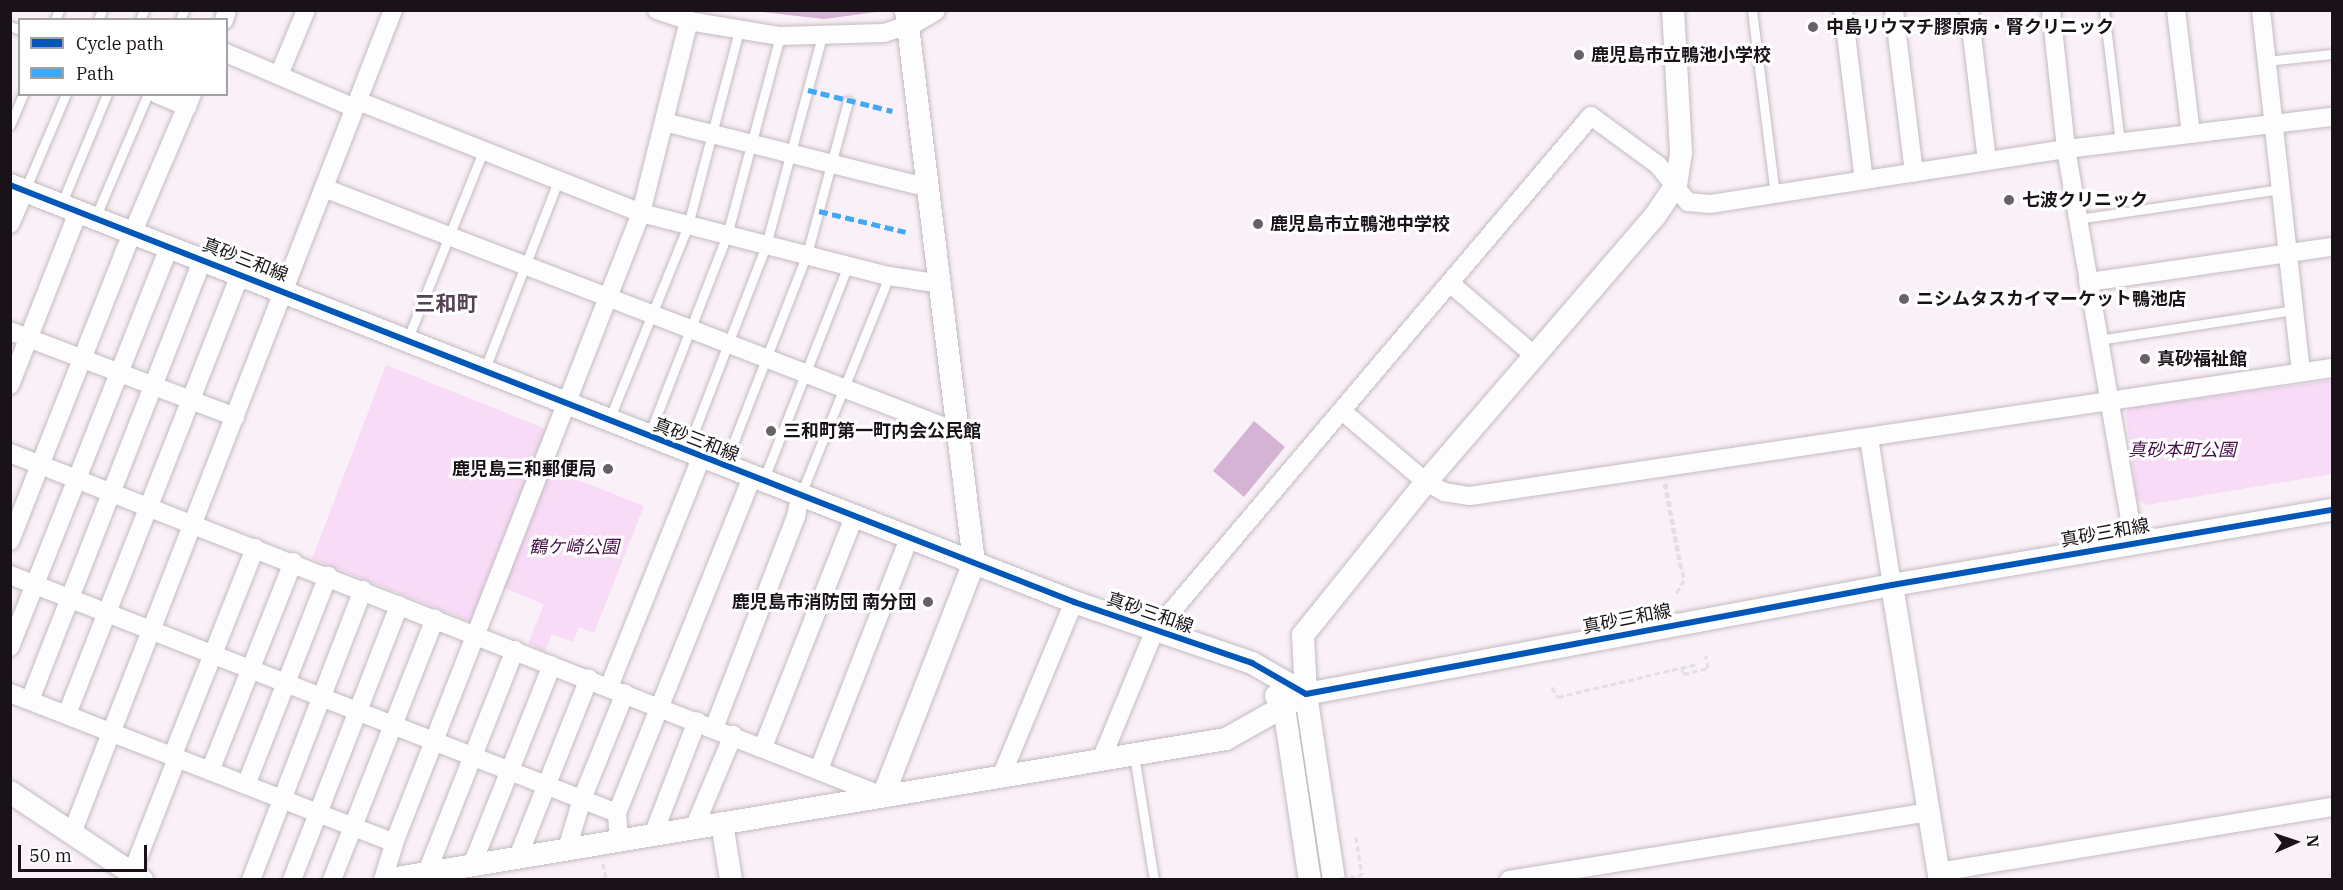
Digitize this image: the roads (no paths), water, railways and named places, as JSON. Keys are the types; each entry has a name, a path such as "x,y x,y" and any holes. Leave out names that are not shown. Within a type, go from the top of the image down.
{"street":[{"path":"279,75 306,10"},
{"path":"72,833 393,10"},
{"path":"657,10 689,21 780,36 884,33 906,16 934,10"},
{"path":"1333,879 1306,693 1303,634 1426,482 1655,216 1676,185 1681,152 1673,10"},
{"path":"1844,10 1864,180"},
{"path":"1893,10 1914,172"},
{"path":"1969,10 1987,161"},
{"path":"2051,10 2066,149 2107,402 2134,543"},
{"path":"2176,10 2191,134"},
{"path":"2261,10 2301,372"},
{"path":"883,796 974,563 955,431 940,284 906,16"},
{"path":"689,21 641,213 394,843 384,879 1226,739 1306,693"},
{"path":"228,53 356,105 483,151 641,213 888,276 940,284"},
{"path":"10,541 81,358 189,101 166,96"},
{"path":"1101,760 1154,632 1451,284 1590,116 1658,165 1688,202 1710,204 2066,149 2332,117"},
{"path":"664,122 790,156 928,188"},
{"path":"10,224 18,188"},
{"name":"真砂三和線","path":"18,188 408,338 608,422 1074,602 1154,632 1252,663 1306,693 1892,585 2332,510"},
{"path":"324,188 955,431"},
{"path":"10,385 78,211"},
{"path":"10,647 169,247"},
{"path":"2088,282 2332,247"},
{"path":"30,700 155,387 202,260"},
{"path":"67,714 240,274"},
{"path":"1451,284 1534,356"},
{"path":"10,331 235,417"},
{"path":"1342,411 1426,482 1444,492 1470,496 2332,368"},
{"path":"1869,438 1940,876 2332,807"},
{"path":"10,453 733,735 883,796"},
{"path":"567,849 694,455"},
{"path":"619,840 617,813 757,479"},
{"path":"653,835 705,724 796,517 800,496"},
{"path":"763,747 854,517"},
{"path":"819,769 909,538"},
{"path":"10,792 137,876 175,758 255,548"},
{"path":"210,771 292,562"},
{"path":"10,576 151,633 617,813"},
{"path":"246,785 328,576"},
{"path":"251,879 363,591"},
{"path":"1001,777 1074,602"},
{"path":"292,879 399,605"},
{"path":"332,879 435,619"},
{"path":"427,872 475,757 515,650"},
{"path":"1252,663 1284,706 1310,879"},
{"path":"472,865 552,665"},
{"path":"518,857 589,679"},
{"path":"10,693 394,843"},
{"path":"694,828 733,735"},
{"path":"1509,879 1929,812"},
{"path":"722,823 731,879"}],"lane":[{"path":"1752,10 1776,194"},
{"path":"2104,10 2120,142"},
{"path":"608,422 688,225 709,134 740,31"},
{"path":"648,437 727,236 780,36"},
{"path":"694,455 729,345 766,245 822,36"},
{"path":"2266,61 2332,54"},
{"path":"10,125 22,96"},
{"path":"18,188 65,96"},
{"path":"78,211 107,96"},
{"path":"78,211 147,96"},
{"path":"724,466 807,254 848,101"},
{"path":"408,338 483,151"},
{"path":"484,371 558,181"},
{"path":"2078,219 2280,189"},
{"path":"757,479 804,374 848,265"},
{"path":"800,496 888,276"},
{"path":"2098,340 2294,310"},
{"path":"1134,755 1154,879"}],"place":[{"name":"中島リウマチ膠原病・腎クリニック","path":"1813,27"},
{"name":"鹿児島市立鴨池小学校","path":"1579,55"},
{"name":"七波クリニック","path":"2009,200"},
{"name":"鹿児島市立鴨池中学校","path":"1258,224"},
{"name":"ニシムタスカイマーケット鴨池店","path":"1904,299"},
{"name":"真砂福祉館","path":"2145,359"},
{"name":"三和町第一町内会公民館","path":"771,431"},
{"name":"鹿児島三和郵便局","path":"608,469"},
{"name":"鹿児島市消防団 南分団","path":"928,602"}],"district":[{"name":"三和町","path":"446,303"}],"park label":[{"name":"真砂本町公園","path":"2182,450"},
{"name":"鶴ケ崎公園","path":"574,547"}]}
